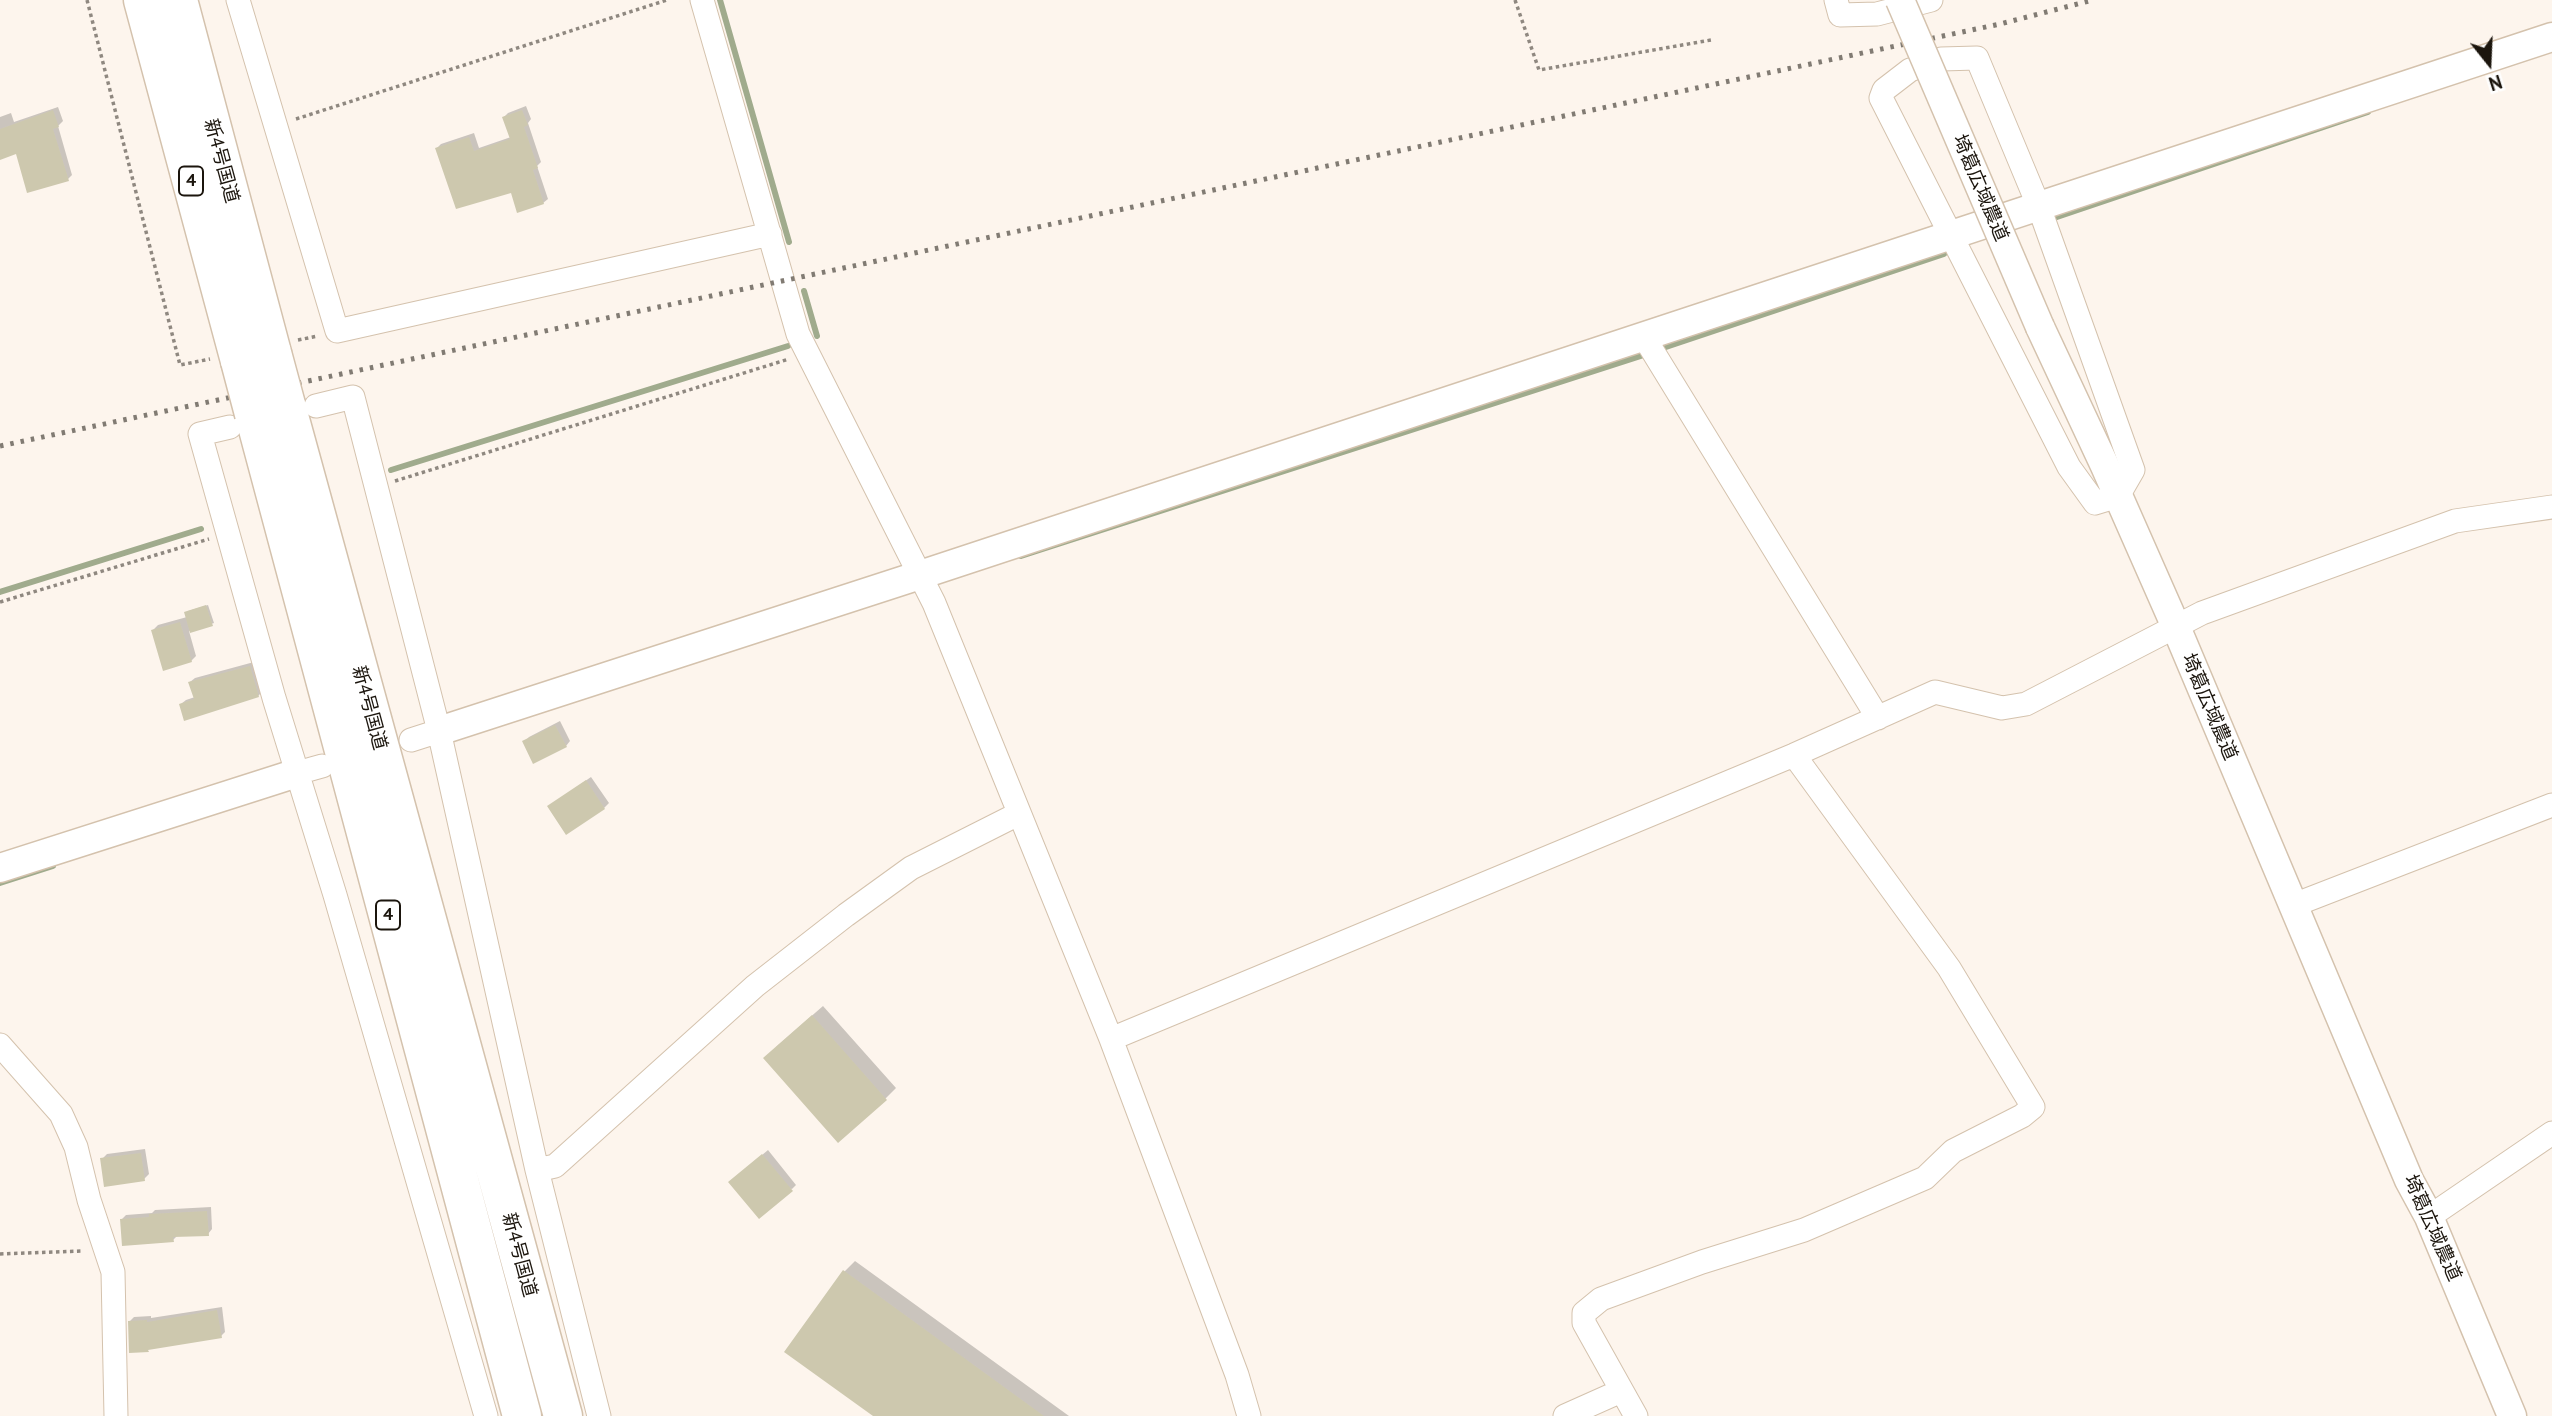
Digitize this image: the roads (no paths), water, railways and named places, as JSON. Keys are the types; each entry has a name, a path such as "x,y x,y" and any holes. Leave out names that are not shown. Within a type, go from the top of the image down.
{"highway":[{"name":"新4号国道","path":"142,0 241,357 272,413 563,1416"},
{"name":"新4号国道","path":"178,0 241,357"},
{"name":"新4号国道","path":"272,413 522,1416"}],"street":[{"path":"238,0 337,331 770,234"},
{"path":"702,0 798,334 934,603 1111,1039 1237,1375 1249,1416"},
{"path":"1836,0 1840,15 1877,14 1931,0"},
{"name":"埼葛広域農道","path":"1899,0 2040,327 2176,627 2409,1180 2429,1217 2512,1416"},
{"path":"411,740 2552,37"},
{"path":"1977,58 2039,206 2133,470 2118,496 2095,503 2069,467 1951,235 1881,98 1884,90 1910,70 1941,59 1977,58"},
{"path":"1644,337 1878,718"},
{"path":"486,1416 335,895 309,770 228,533 200,434 272,413 353,397 439,731 537,1170 599,1416"},
{"path":"1111,1039 1794,755 1935,692 2003,708 2026,704 2203,613 2455,521 2552,507"},
{"path":"1636,1416 1584,1323 1584,1313 1601,1298 1804,1230 1925,1178 1953,1151 2022,1116 2032,1107 1949,968 1794,755"},
{"path":"0,868 309,770"},
{"path":"2294,905 2552,805"},
{"path":"537,1170 555,1166 755,986 846,915 911,868 1018,814"},
{"path":"0,1045 61,1114 76,1147 89,1200 113,1272 116,1416"},
{"path":"2429,1217 2552,1133"},
{"path":"1565,1416 1621,1391"}],"waterway":[{"path":"720,0 789,242"},
{"path":"2057,217 2368,112"},
{"path":"1657,350 1944,254"},
{"path":"804,291 817,336"},
{"path":"391,470 788,346"},
{"path":"1021,556 1647,354"},
{"path":"0,592 201,529"},
{"path":"0,883 53,866"}],"railway":[{"path":"0,446 2000,24 2093,0"}]}
